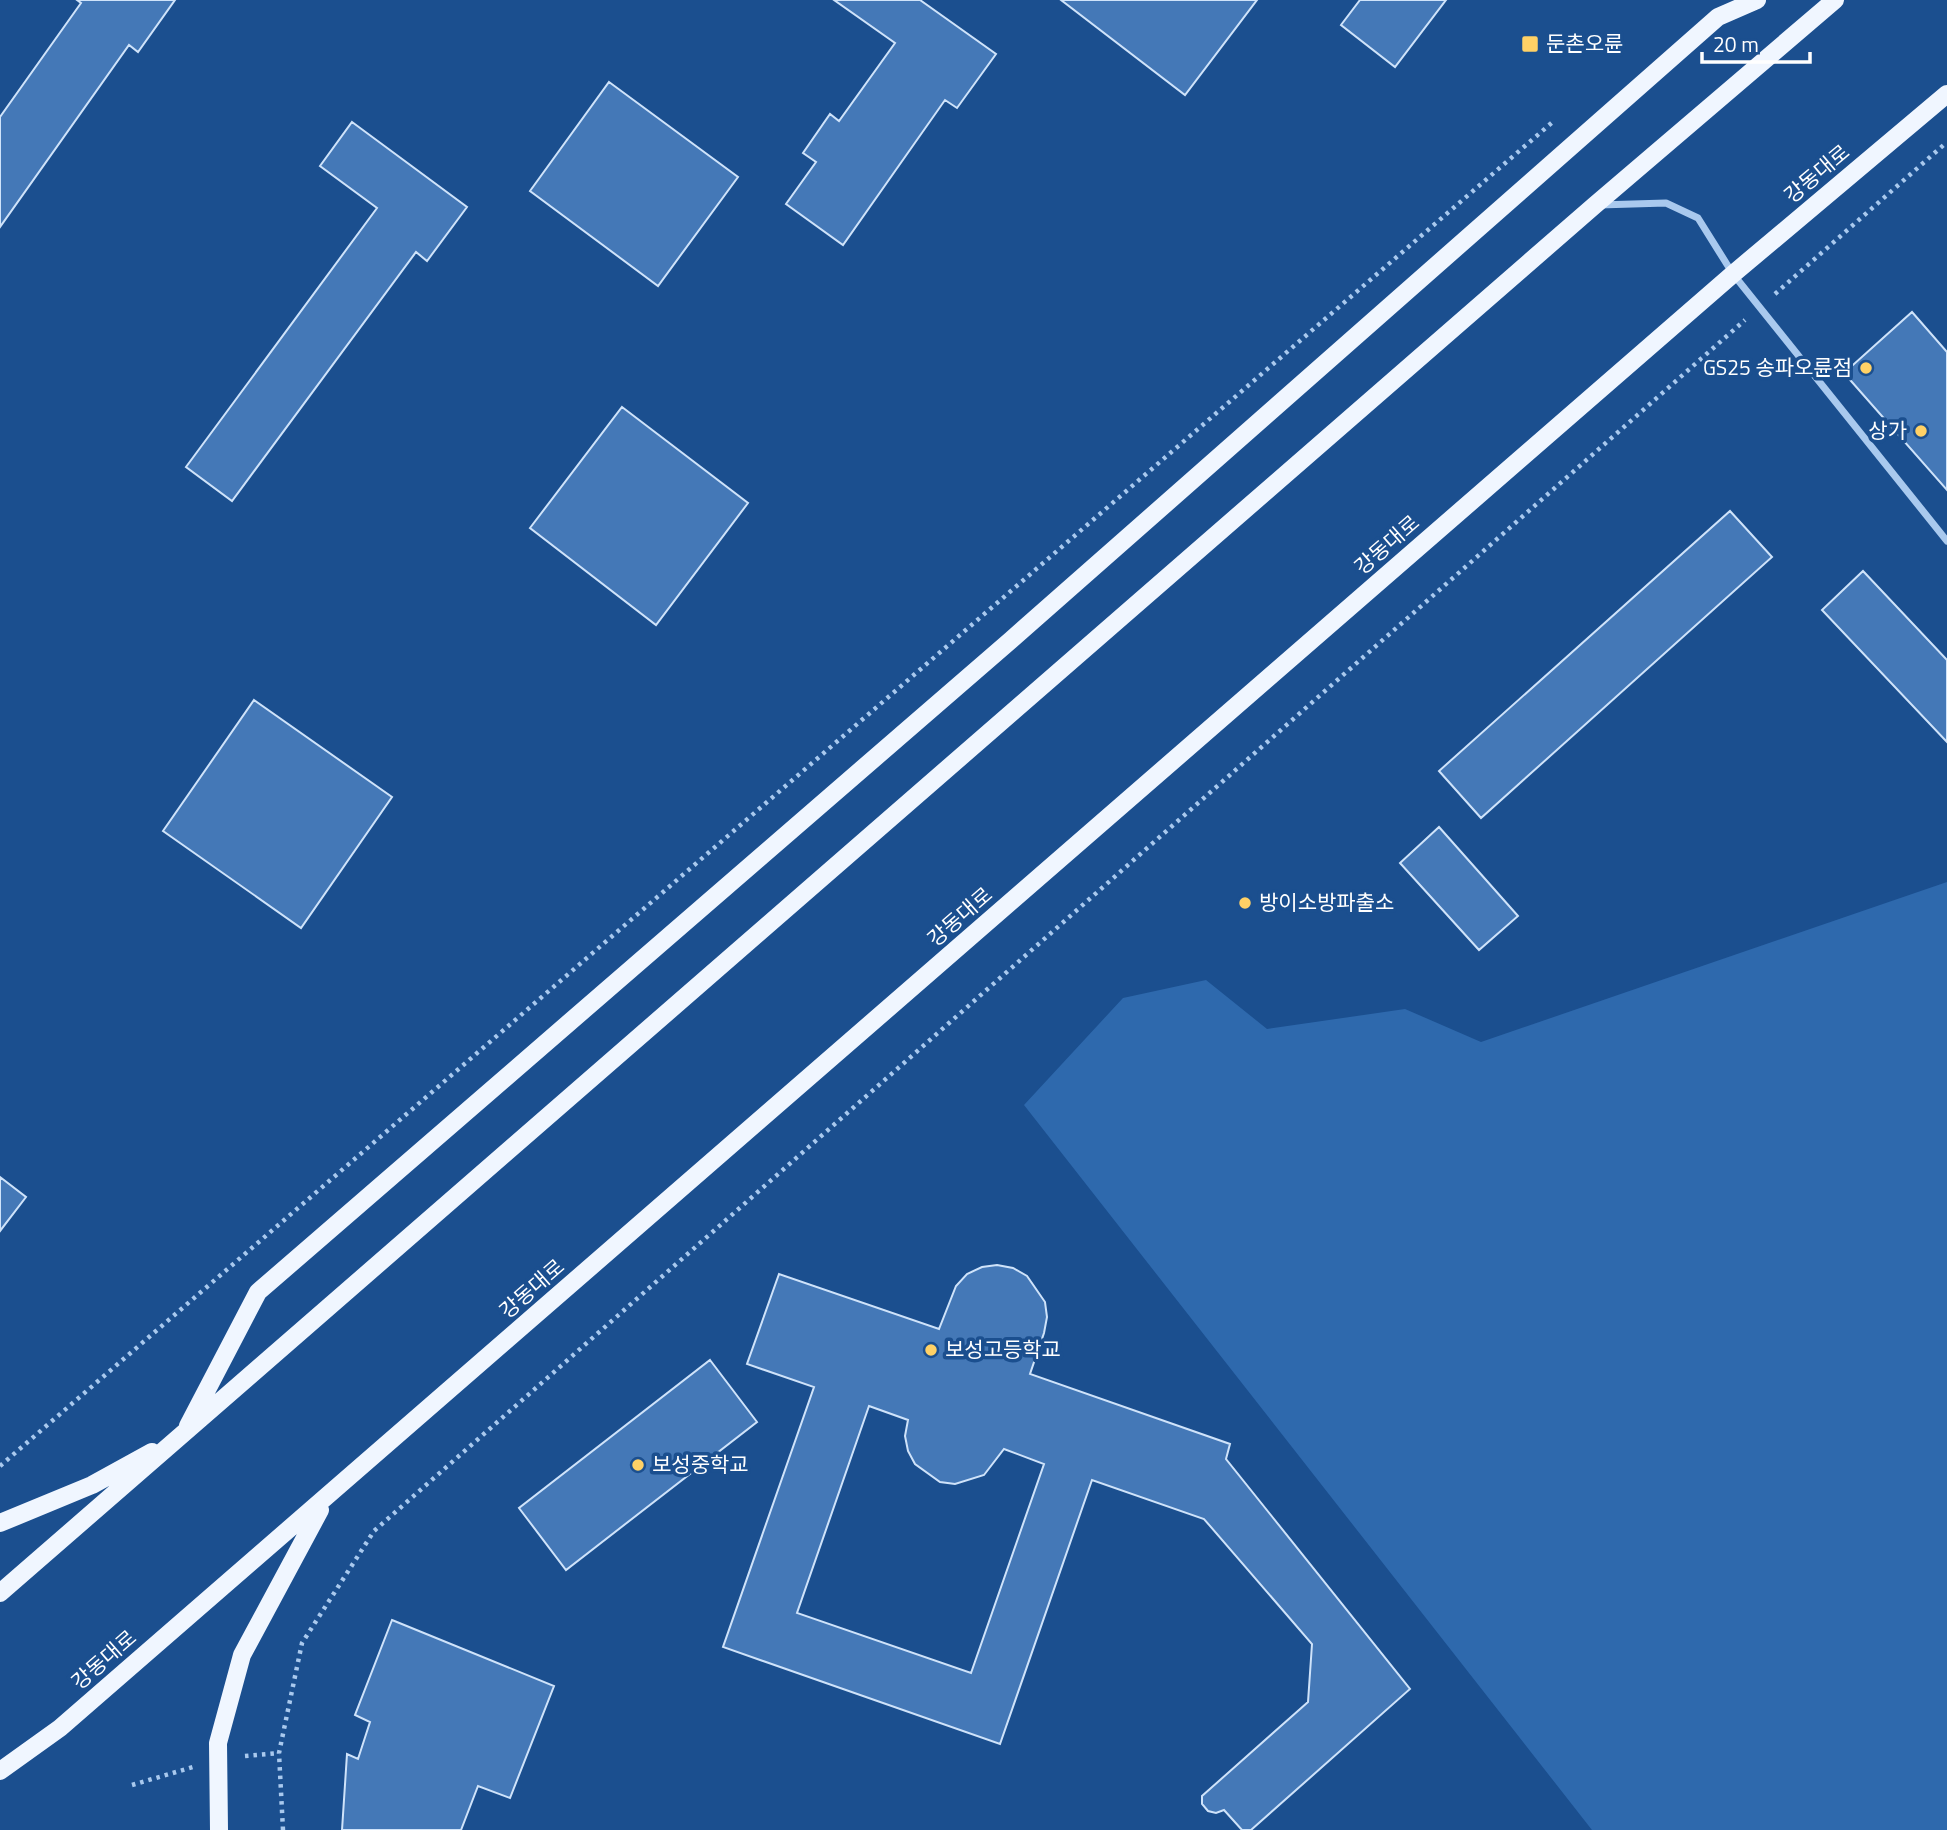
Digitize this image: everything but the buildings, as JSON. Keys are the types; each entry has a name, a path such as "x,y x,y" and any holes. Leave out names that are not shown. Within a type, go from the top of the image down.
{"main road":[{"path":"0,1523 92,1485 184,1434 258,1292 1011,639 1718,17 1757,0"},
{"path":"0,1593 1595,205 1835,0"},
{"name":"강동대로","path":"0,1771 60,1728 1733,274 1947,94"},
{"path":"219,1830 218,1743 242,1656 326,1498"}],"street":[{"path":"1595,205 1666,203 1698,218 1733,274 1947,541"}],"path":[{"path":"0,1466 1556,119"},
{"path":"283,1830 279,1753 302,1643 374,1531 1947,142"}],"shaded area":[{"path":"1947,882 1947,1830 1592,1830 1024,1105 1123,998 1206,980 1267,1029 1405,1009 1481,1042"}],"place":[{"name":"둔촌오륜","path":"1530,44"},
{"name":"GS25 송파오륜점","path":"1866,368"},
{"name":"상가","path":"1921,431"},
{"name":"방이소방파출소","path":"1245,903"},
{"name":"보성고등학교","path":"931,1350"},
{"name":"보성중학교","path":"638,1465"}]}
